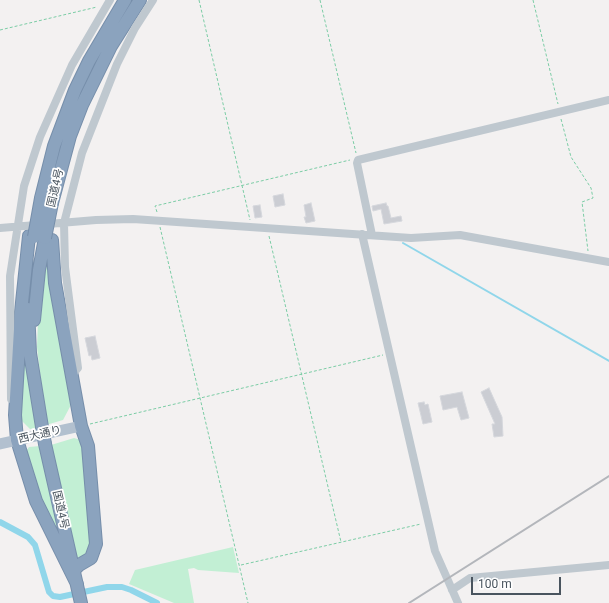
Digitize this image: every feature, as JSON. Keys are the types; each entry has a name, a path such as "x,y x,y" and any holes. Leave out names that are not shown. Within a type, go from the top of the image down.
{"highway":[{"name":"国道4号","path":"82,603 45,444 35,393 35,303 40,238 38,212 54,146 75,90 93,54 125,0"},
{"path":"77,584 36,500 17,440 15,415 21,312 40,238 54,204 70,136 97,73 140,0"},
{"path":"40,238 55,283 81,426 88,446 96,544 91,558 79,564 74,570"}],"main road":[{"name":"西大通り","path":"0,444 81,426"}],"street":[{"path":"72,375 78,368 65,267 64,223 82,153 132,26 153,0"},
{"path":"15,415 11,406 10,276 24,186 40,137 72,65 109,6"},
{"path":"372,235 357,163 358,160 609,100"},
{"path":"0,228 96,220 158,220 411,238 460,235 609,262"},
{"path":"362,234 435,551 458,603"},
{"path":"452,590 470,578 609,565"}],"path":[{"path":"200,0 251,227"},
{"path":"248,603 169,259 155,206 355,159 358,160 320,0"},
{"path":"533,0 571,157 591,188 593,198 582,202 589,258"},
{"path":"0,30 109,6"},
{"path":"267,228 340,542"},
{"path":"81,426 389,353"},
{"path":"240,565 428,522"}],"green space":[{"path":"49,236 72,403 63,420 46,425 37,347 39,294"},
{"path":"26,311 36,428 30,429 21,420"},
{"path":"74,438 81,440 91,545 89,554 77,558 51,445"},
{"path":"40,446 65,548 37,492 26,451 29,447"},
{"path":"233,547 239,573 198,570 194,568 188,569 194,603 174,603 129,584 135,570"}],"building":[{"path":"283,194 285,205 275,207 273,196"},
{"path":"311,203 315,221 306,223 304,217 306,217 304,205"},
{"path":"386,203 391,218 401,216 402,221 384,224 381,209 373,211 372,206"},
{"path":"260,205 262,217 255,218 253,206"},
{"path":"95,336 100,358 92,360 91,355 89,356 85,338"},
{"path":"489,388 502,417 503,436 494,437 492,424 495,424 481,392"},
{"path":"462,392 469,418 461,420 457,407 443,410 440,396"},
{"path":"424,402 425,405 428,404 432,422 423,424 418,403"}],"waterway":[{"path":"403,243 609,361"},
{"path":"0,522 28,537 35,545 49,592 53,596 60,597 107,587 122,587 157,603"}],"railway":[{"path":"409,603 609,476"}]}
